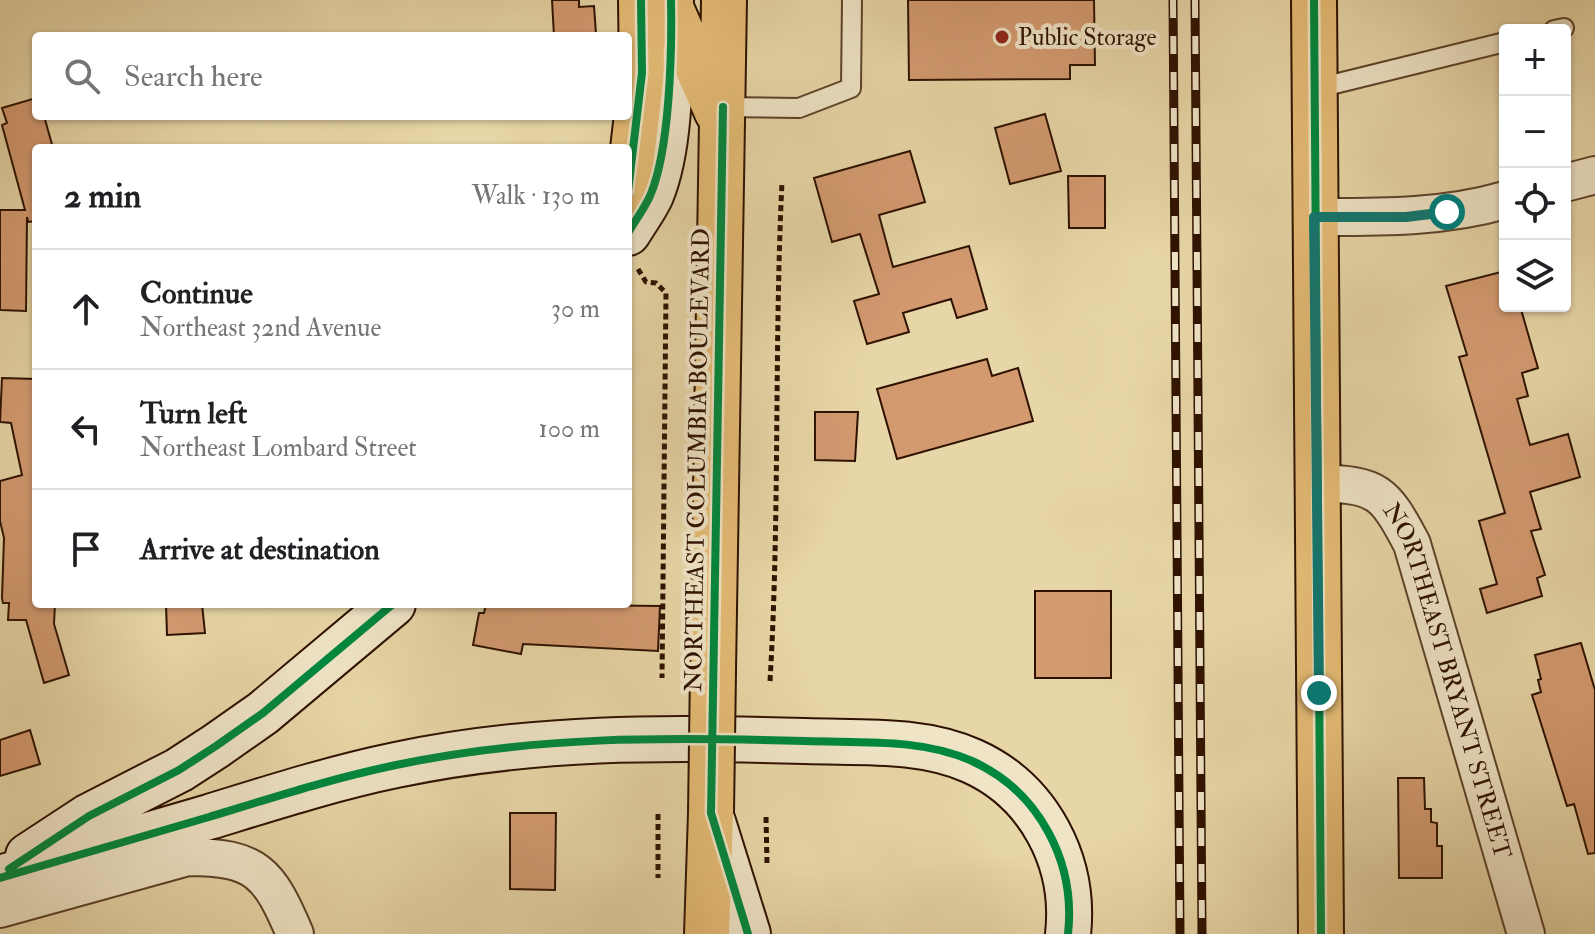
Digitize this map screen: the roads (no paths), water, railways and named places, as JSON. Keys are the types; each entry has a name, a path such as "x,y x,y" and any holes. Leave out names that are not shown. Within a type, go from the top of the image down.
{"main road":[{"name":"NORTHEAST COLUMBIA BOULEVARD","path":"707,934 724,0"},
{"path":"723,116 752,0"},
{"path":"1314,0 1321,934"},
{"path":"661,3 723,116"},
{"path":"632,157 642,73 661,3"},
{"path":"633,251 659,164 670,69 661,3"},
{"path":"0,876 89,816 179,770 216,746 263,713 388,608"},
{"path":"0,876 292,792 393,766 482,749 612,739 886,744 934,749 973,762 990,770 1030,804 1049,831 1061,860 1068,893 1068,934"},
{"path":"711,813 748,934"}],"street":[{"path":"1571,181 1595,175"},
{"path":"1314,217 1406,217 1499,201"},
{"name":"NORTHEAST BRYANT STREET","path":"1317,483 1355,484 1375,491 1393,509 1412,544 1526,934"},
{"path":"0,909 188,857 216,857 240,861 266,880 279,896 295,934"}],"lane":[{"path":"723,116 799,108 851,88 852,0"},
{"path":"1314,89 1499,43"}],"railway":[{"path":"1173,0 1180,934"},
{"path":"1195,0 1202,934"}],"place":[{"name":"Public Storage","path":"1002,37"}]}
